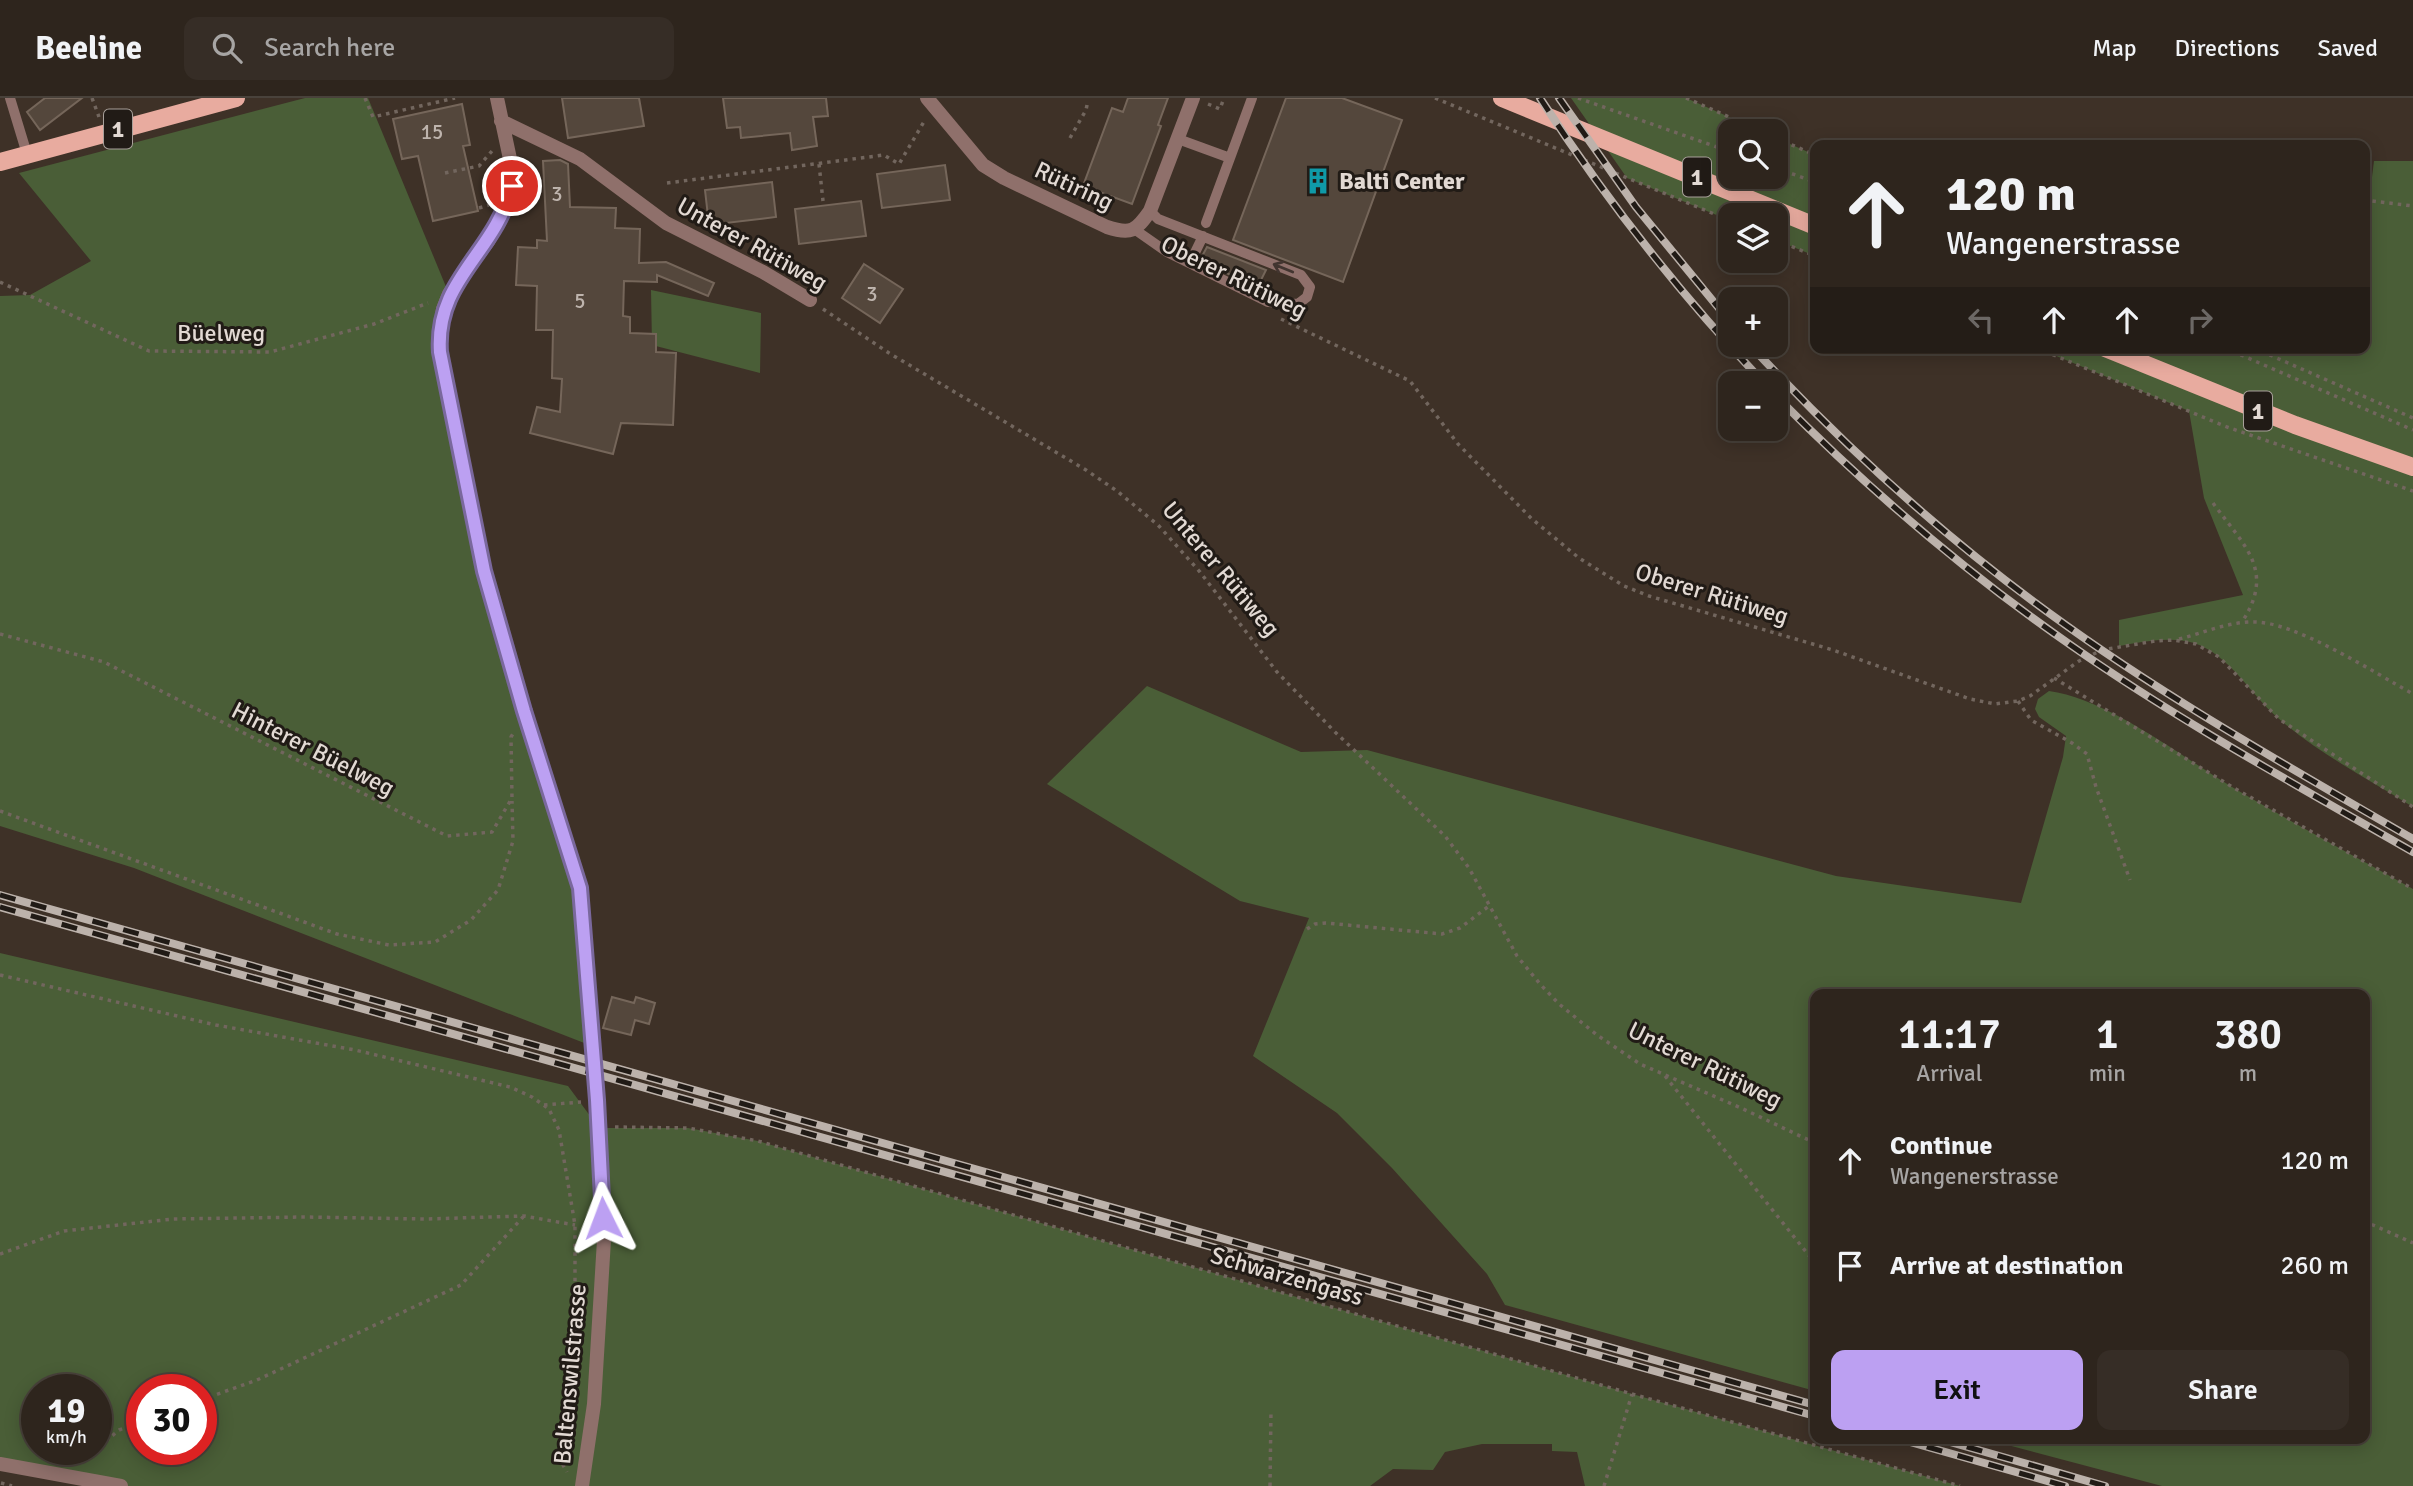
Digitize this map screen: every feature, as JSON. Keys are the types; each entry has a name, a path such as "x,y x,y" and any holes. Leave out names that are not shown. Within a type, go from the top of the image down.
{"main road":[{"name":"1","path":"0,162 236,98"},
{"name":"1","path":"1502,98 1810,224"},
{"name":"1","path":"2120,354 2295,425 2413,467"}],"street":[{"path":"449,294 489,240 508,201 513,173 497,98"},
{"name":"Rütiring","path":"930,102 983,164 1004,178 1107,227 1124,232 1139,227 1150,211 1193,98"},
{"name":"Unterer Rütiweg","path":"501,121 580,159 666,223 763,272 810,300"},
{"name":"Baltenswilstrasse","path":"449,294 443,309 439,336 443,372 484,571 524,711 580,888 599,1128 604,1240 594,1404 576,1481"},
{"path":"0,1464 70,1480 121,1486"}],"lane":[{"path":"10,98 27,154"},
{"path":"1206,223 1252,98"},
{"path":"1178,139 1230,158"},
{"path":"1134,229 1167,252 1268,302 1298,304 1307,297 1310,287 1301,275 1158,219 1150,211"},
{"path":"1189,263 1203,236"}],"path":[{"path":"92,98 95,106"},
{"path":"365,98 373,117 455,98"},
{"path":"1193,98 1220,109 1224,98"},
{"path":"1435,98 1718,216"},
{"path":"1578,98 1718,147"},
{"path":"1686,98 1734,119"},
{"path":"667,183 884,155 899,164 930,102"},
{"path":"1070,138 1087,105"},
{"path":"1788,143 1810,153"},
{"path":"445,173 479,166 494,150"},
{"path":"819,164 823,201"},
{"path":"1788,172 1810,180"},
{"path":"2370,201 2413,206"},
{"path":"1788,245 1810,254"},
{"name":"Büelweg","path":"0,282 149,351 270,352 374,324 449,294"},
{"name":"Unterer Rütiweg","path":"810,300 889,353 1086,470 1138,507 1193,563 1251,640 1308,705 1445,836 1469,867 1521,962 1559,1004 1612,1046 1640,1064 1810,1141"},
{"name":"Oberer Rütiweg","path":"1274,316 1410,381 1458,444 1505,493 1579,558 1624,586 1675,606 1833,650 1983,703 1995,704 2018,701 2079,661 2102,650 2137,643 2174,640"},
{"path":"2051,354 2227,427 2413,491"},
{"path":"2239,354 2413,430"},
{"path":"2268,354 2413,418"},
{"path":"2213,503 2256,568 2257,595 2242,622"},
{"path":"2174,640 2242,622 2270,622 2286,627 2413,694"},
{"name":"Hinterer Büelweg","path":"0,634 104,662 447,836 492,832 512,798"},
{"path":"2174,640 2196,644 2219,657 2279,719 2413,807"},
{"path":"2054,678 2234,788 2413,889"},
{"path":"2018,701 2031,720 2073,743 2087,754 2096,787 2130,880"},
{"path":"0,811 337,934 389,945 435,942 471,920 498,890 513,841 512,737 524,711"},
{"path":"1307,929 1315,924 1326,923 1442,934 1468,923 1489,906"},
{"path":"0,975 216,1025 355,1051 510,1087 533,1097 549,1109 559,1130 575,1225 575,1331 563,1465 576,1481"},
{"path":"1663,1074 1810,1257"},
{"path":"543,1105 597,1100"},
{"name":"Schwarzengass","path":"599,1128 688,1128 758,1141 1810,1444"},
{"path":"0,1254 64,1231 173,1219 426,1219 524,1216 575,1225"},
{"path":"217,1394 257,1380 461,1285 524,1216"},
{"path":"2370,1224 2413,1243"},
{"path":"1604,1486 1632,1394"},
{"path":"1270,1486 1271,1410"},
{"path":"70,1480 119,1430 126,1428"},
{"name":"Schwarzengass","path":"1811,1444 1961,1486"},
{"path":"1,1483 12,1486"}],"green space":[{"path":"305,98 368,98 449,294 440,323 484,571 580,888 592,1046 134,868 0,826 0,296 30,295 91,261 19,173"},
{"path":"1571,98 1686,98 1734,119 1718,119 1718,189 1788,189 1788,143 1810,153 1810,254 1788,245 1788,203 1718,203 1718,216 1627,178"},
{"path":"2374,161 2413,161 2413,807 2293,731 2229,666 2207,649 2194,643 2176,640 2119,646 2119,620 2243,595 2204,498 2189,411 2051,354 2370,354 2370,193"},
{"path":"651,290 761,313 760,373 652,345"},
{"path":"1147,686 1301,752 1367,750 1836,876 2021,903 2063,757 2066,736 2039,717 2035,709 2038,699 2049,691 2071,696 2119,716 2232,787 2413,889 2413,1486 2162,1486 2004,1444 2370,1444 2370,989 1810,989 1810,1390 1505,1305 1487,1274 1392,1168 1337,1113 1253,1056 1309,918 1240,901 1047,784"},
{"path":"0,953 568,1086 599,1128 688,1128 758,1141 1960,1486 1585,1486 1577,1452 1552,1451 1552,1444 1482,1444 1445,1452 1433,1470 1393,1469 1370,1486 121,1486 0,1464"}],"building":[{"path":"45,98 82,98 40,130 27,112"},
{"path":"562,98 639,98 644,126 568,138"},
{"path":"723,98 826,98 828,116 813,117 817,146 792,150 790,133 741,138 740,127 727,128"},
{"path":"1128,98 1168,98 1158,125 1161,126 1132,204 1083,186 1112,108 1123,112"},
{"name":"Balti Center","path":"1286,98 1342,98 1402,120 1343,282 1233,240"},
{"path":"462,104 470,145 463,146 478,211 433,221 418,156 402,159 393,119"},
{"path":"560,160 568,164 570,207 616,208 615,228 640,229 639,263 666,262 714,283 708,296 657,275 657,282 624,281 623,316 630,317 630,333 656,334 656,352 676,353 673,425 621,423 613,454 530,433 537,407 560,412 562,379 552,378 553,330 536,330 537,286 516,285 518,247 537,248 537,240 547,241 543,161"},
{"path":"945,165 950,200 882,208 877,174"},
{"path":"772,182 776,217 709,225 705,190"},
{"path":"861,201 866,236 799,244 795,209"},
{"path":"1207,247 1266,270 1257,288 1200,260"},
{"path":"864,264 903,289 880,323 842,298"},
{"path":"612,997 634,1003 636,997 655,1003 649,1024 635,1020 631,1035 603,1028"}],"railway":[{"path":"1540,98 1591,173 1646,246 1703,316 1753,371"},
{"path":"1559,98 1636,207 1718,307"},
{"path":"1762,357 1856,452 1930,519 2049,613 2182,702 2413,839"},
{"path":"1788,407 1918,528 2032,618 2197,727 2413,852"},
{"path":"0,895 1810,1404"},
{"path":"0,907 1810,1415"},
{"path":"1917,1444 2065,1486"},
{"path":"1957,1444 2105,1486"}],"place":[{"name":"Balti Center","path":"1318,181"}],"route":[{"path":"512,186 499,223 449,294 440,323 440,352 484,571 524,711 580,888 597,1100 603,1218"}]}
